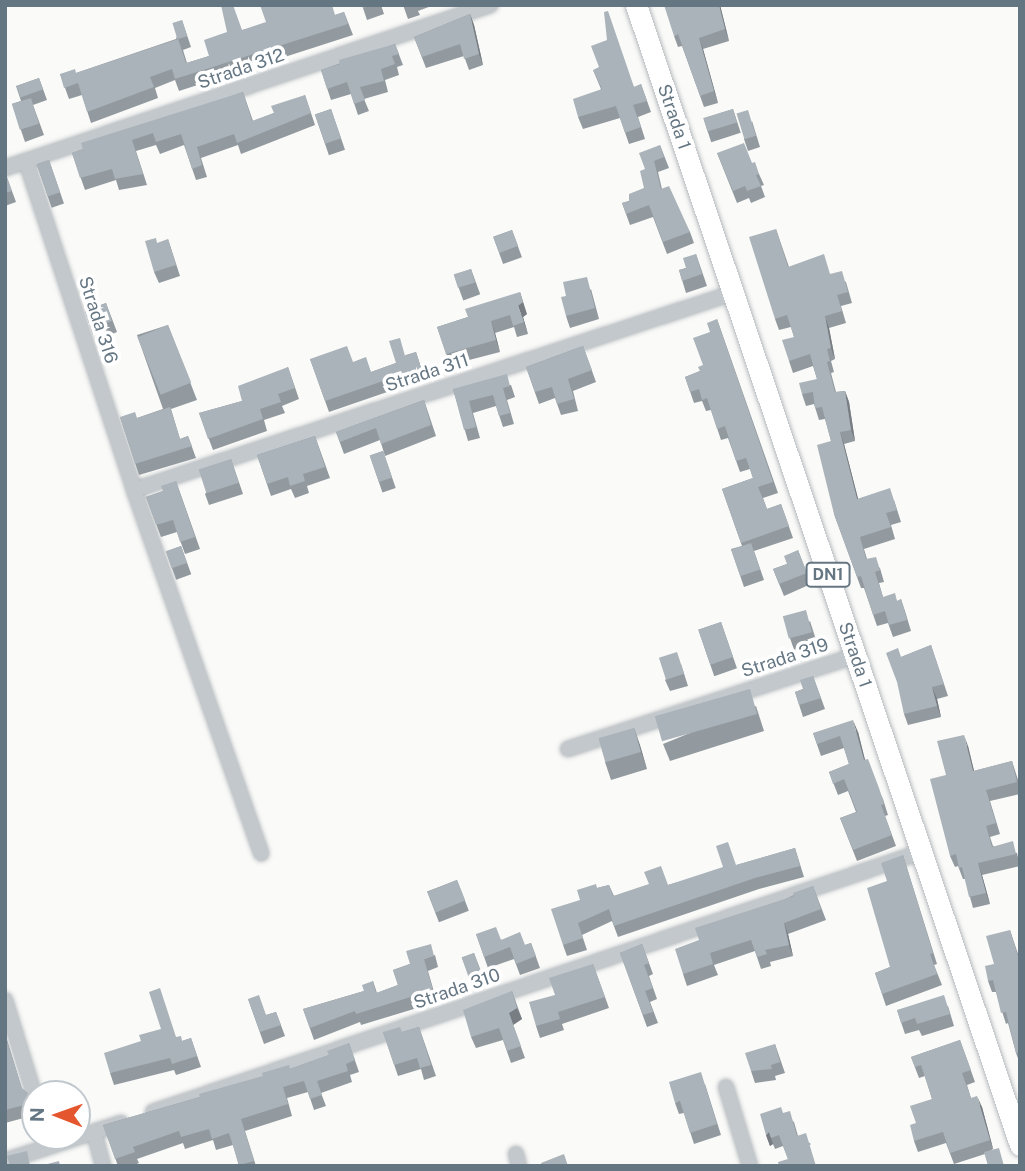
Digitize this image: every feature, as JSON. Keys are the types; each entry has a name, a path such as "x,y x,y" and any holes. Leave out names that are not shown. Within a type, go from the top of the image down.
{"main road":[{"name":"Strada 1","path":"636,5 1020,1145"}],"street":[{"name":"Strada 312","path":"5,168 490,5"},
{"name":"Strada 316","path":"26,161 134,490 261,853"},
{"name":"Strada 311","path":"134,490 733,293"},
{"name":"Strada 319","path":"568,749 855,656"},
{"name":"Strada 310","path":"91,1133 921,852"},
{"path":"5,1000 30,1080"},
{"path":"726,1087 750,1166"},
{"path":"94,1132 103,1166"},
{"name":"Strada 310","path":"5,1161 29,1150"}],"building":[{"path":"221,5 233,5 242,30 266,22 260,5 332,5 335,15 344,12 348,24 175,79 172,69 150,77 154,87 87,112 78,83 64,88 60,74 75,69 76,73 178,39 186,63 209,56 204,40 227,32"},
{"path":"664,5 719,5 725,29 699,38 714,91 700,96 678,34 674,36"},
{"path":"608,11 634,87 641,84 647,101 633,105 641,127 625,133 616,106 578,117 573,99 602,89 593,70 599,67 591,46 607,40 604,12"},
{"path":"470,14 479,54 464,59 460,44 422,57 414,37"},
{"path":"182,20 187,36 177,39 172,23"},
{"path":"395,44 399,54 392,56 395,64 381,69 384,81 360,87 365,100 354,104 347,82 327,89 321,70 340,64 339,60"},
{"path":"39,78 43,89 21,97 16,86"},
{"path":"243,92 252,121 274,113 271,106 305,95 311,113 237,143 234,134 197,147 202,165 192,169 181,134 156,142 153,133 132,140 143,174 115,179 112,169 80,178 72,153 83,149 81,143"},
{"path":"31,98 39,124 20,130 12,104"},
{"path":"331,109 341,138 325,144 315,115"},
{"path":"733,109 737,122 707,131 703,118"},
{"path":"748,110 756,136 744,139 737,114"},
{"path":"744,143 752,163 755,162 759,174 756,175 761,186 747,191 745,186 733,191 717,153"},
{"path":"660,145 664,157 654,161 661,189 669,186 690,232 663,242 649,205 626,214 622,203 629,201 629,194 644,188 640,171 645,169 639,153"},
{"path":"49,160 60,192 48,196 37,164"},
{"path":"5,172 12,191 5,193"},
{"path":"776,229 788,267 824,254 830,274 842,271 848,292 837,295 842,311 825,316 831,348 827,349 830,361 827,362 835,392 845,391 851,430 840,432 857,499 890,488 897,510 886,513 891,527 860,537 866,559 876,557 880,570 875,572 883,597 895,593 897,601 901,599 907,620 889,625 885,611 873,615 861,576 857,577 834,514 817,445 831,441 822,407 815,408 813,392 802,394 799,383 817,379 810,354 789,361 782,340 794,337 787,315 775,319 749,237"},
{"path":"512,230 518,246 499,253 493,237"},
{"path":"156,238 157,243 168,239 176,265 154,272 145,241"},
{"path":"696,254 702,274 682,281 679,270 686,268 683,258"},
{"path":"471,269 475,282 458,288 454,274"},
{"path":"587,277 595,308 566,316 561,297 566,296 563,282"},
{"path":"520,292 523,302 518,306 524,322 513,326 510,315 491,321 496,340 446,354 437,327 468,317 465,309"},
{"path":"106,303 112,321 100,325 98,319 89,323 85,311"},
{"path":"717,319 773,482 758,487 767,509 781,504 789,526 741,543 722,489 753,478 746,458 736,461 725,426 717,429 707,398 702,400 699,389 690,392 685,377 700,371 698,367 703,365 693,338 710,332 707,323"},
{"path":"168,325 191,382 161,395 137,337"},
{"path":"400,338 405,356 416,352 421,368 325,401 310,359 347,346 353,362 366,357 371,372 396,363 389,341"},
{"path":"583,346 592,370 568,379 574,399 557,404 552,387 535,392 526,367"},
{"path":"288,367 295,388 278,394 281,402 260,409 263,419 208,439 199,413 242,401 238,386"},
{"path":"507,374 510,386 503,388 510,413 499,416 493,395 469,401 476,427 464,430 453,389"},
{"path":"424,400 431,425 381,444 376,428 340,442 336,432"},
{"path":"170,407 180,439 188,436 192,446 135,464 120,417 135,412 137,418"},
{"path":"315,436 325,467 303,474 305,481 290,486 288,477 267,484 257,455"},
{"path":"383,451 392,477 379,482 370,456"},
{"path":"231,459 239,483 206,493 199,470"},
{"path":"176,481 195,537 180,542 173,520 156,525 146,497 163,491 161,486"},
{"path":"751,543 760,569 740,576 731,550"},
{"path":"181,546 187,563 172,568 166,551"},
{"path":"798,550 807,573 779,584 773,569 787,564 784,556"},
{"path":"806,610 812,632 789,638 783,616"},
{"path":"721,622 733,657 710,665 698,630"},
{"path":"931,645 944,684 932,687 937,706 904,714 897,682 886,653 898,648 901,657"},
{"path":"677,652 684,674 666,680 659,658"},
{"path":"813,676 821,698 799,705 795,692 803,689 800,680"},
{"path":"750,689 757,714 662,741 655,716"},
{"path":"853,720 864,760 868,759 879,788 884,804 881,805 892,835 853,850 840,818 857,812 844,779 833,784 829,772 849,764 840,736 817,744 813,733"},
{"path":"634,728 641,752 605,762 598,738"},
{"path":"964,735 973,771 1012,761 1017,782 986,790 996,823 986,826 992,847 1013,841 1016,854 978,863 986,893 969,897 956,854 950,856 930,779 946,775 937,741"},
{"path":"728,842 736,865 795,848 800,866 755,878 614,926 609,909 578,923 583,938 563,945 551,909 580,900 577,890 596,884 597,888 609,885 613,896 649,884 644,872 661,866 668,885 723,867 716,846"},
{"path":"903,855 937,974 882,994 875,973 890,967 867,888 887,881 881,863"},
{"path":"457,880 465,900 436,912 427,892"},
{"path":"813,886 821,909 784,923 789,945 765,950 767,954 757,957 751,940 710,953 713,964 683,974 675,949 699,940 695,928 794,896 793,893"},
{"path":"496,927 501,940 520,932 525,945 531,943 536,956 516,964 510,947 484,957 476,934"},
{"path":"1010,930 1020,963 1020,1052 1016,1053 1006,1012 1001,1013 993,980 988,981 985,966 994,964 986,936"},
{"path":"431,944 434,956 424,959 433,990 356,1014 355,1011 310,1028 303,1009 364,991 362,985 373,981 376,993 398,985 393,970 410,964 406,951"},
{"path":"642,944 649,963 644,965 653,988 645,991 653,1012 643,1015 620,953"},
{"path":"474,953 481,973 469,977 462,957"},
{"path":"593,964 605,997 558,1012 560,1019 536,1026 529,1002 555,995 549,978"},
{"path":"160,988 176,1037 181,1036 182,1041 191,1038 197,1056 172,1064 170,1058 110,1073 104,1053 141,1041 139,1035 161,1029 149,992"},
{"path":"512,991 517,1008 509,1013 521,1046 507,1051 499,1028 471,1037 463,1010"},
{"path":"259,995 266,1015 276,1012 281,1025 260,1032 248,999"},
{"path":"944,995 950,1014 917,1024 915,1018 901,1023 897,1010"},
{"path":"400,1027 402,1032 419,1027 431,1065 420,1068 417,1058 394,1065 383,1032"},
{"path":"5,1035 21,1085 21,1106 5,1110"},
{"path":"960,1040 971,1070 962,1073 971,1098 977,1096 990,1140 950,1153 943,1132 914,1141 910,1125 916,1123 910,1106 932,1099 921,1065 915,1067 911,1057"},
{"path":"349,1043 355,1060 346,1064 348,1071 317,1081 322,1095 310,1099 304,1081 283,1087 288,1104 241,1119 254,1161 239,1165 229,1133 212,1139 209,1129 181,1137 179,1131 133,1147 135,1152 115,1159 103,1125 200,1097 199,1094 263,1076 262,1073 289,1065 290,1069 329,1055 327,1051"},
{"path":"775,1044 780,1062 771,1065 772,1069 751,1071 745,1053"},
{"path":"701,1072 717,1124 690,1133 680,1101 675,1103 669,1082"},
{"path":"781,1107 783,1113 790,1111 797,1136 806,1133 816,1166 779,1166 778,1162 788,1159 779,1135 771,1138 769,1132 766,1135 760,1114"},
{"path":"999,1148 1004,1166 988,1166 984,1152"},
{"path":"27,1151 30,1166 10,1166 7,1156"},
{"path":"564,1154 568,1166 542,1166 541,1163"},
{"path":"59,1161 60,1166 40,1166"}]}
